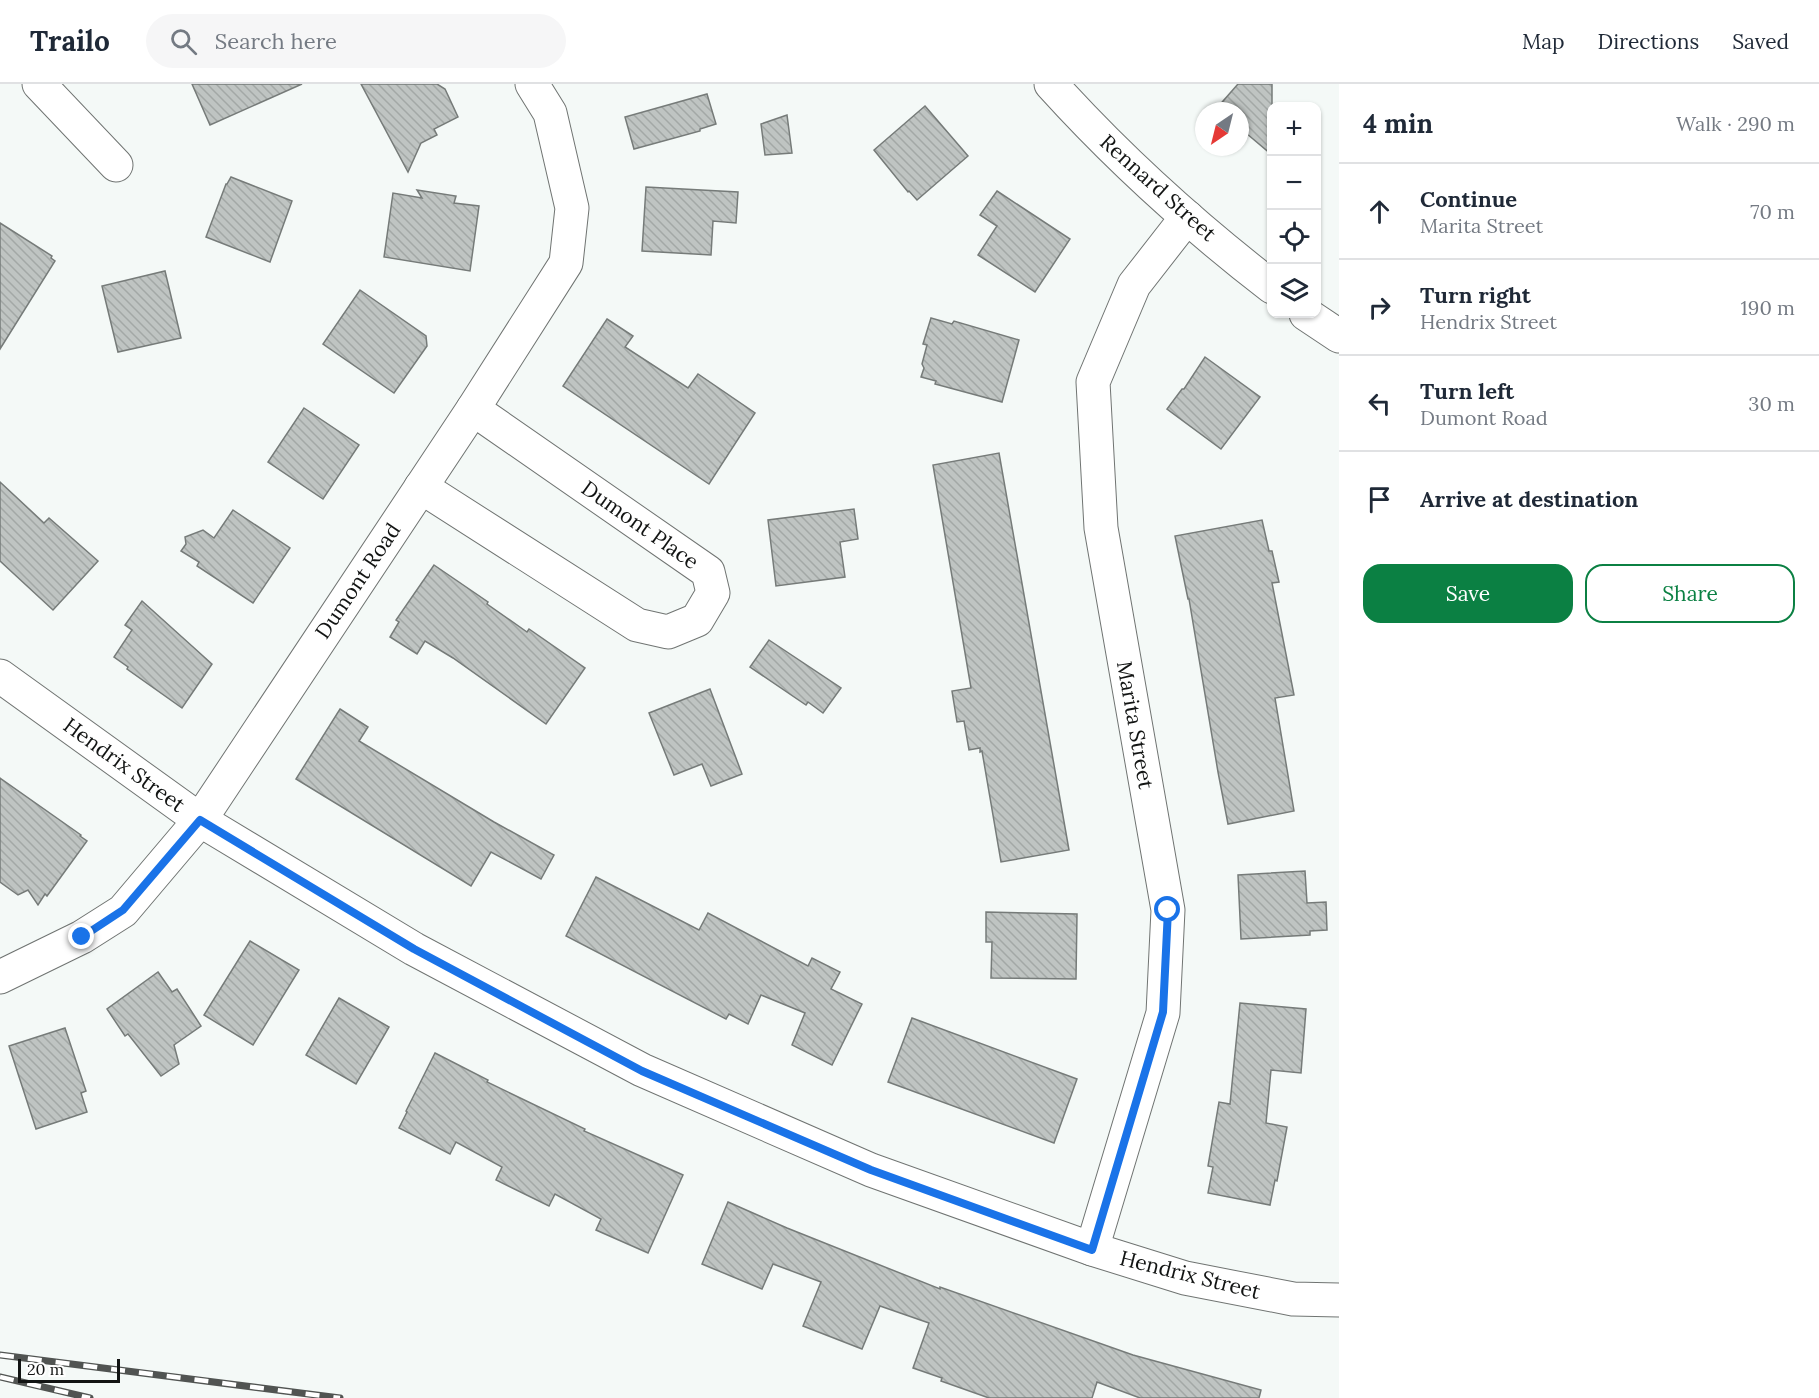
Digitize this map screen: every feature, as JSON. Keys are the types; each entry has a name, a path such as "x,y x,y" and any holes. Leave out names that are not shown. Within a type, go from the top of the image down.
{"street":[{"path":"39,84 116,165"},
{"name":"Rennard Street","path":"1051,84 1076,112 1187,217 1267,283"},
{"name":"Dumont Road","path":"0,977 82,937 123,910 200,820 473,409 566,263 572,208 550,112 538,93"},
{"name":"Marita Street","path":"1092,1250 1163,1012 1168,910 1101,528 1093,382 1134,285 1187,217"},
{"path":"1312,318 1339,336"},
{"name":"Dumont Place","path":"421,487 637,626 668,632 697,620 713,593 708,572 473,409"},
{"name":"Hendrix Street","path":"0,676 200,820 414,949 642,1071 871,1170 1092,1250 1185,1278 1293,1299 1339,1300"}],"building":[{"path":"192,84 302,84 210,125"},
{"path":"361,84 437,84 445,89 458,117 434,129 437,135 421,143 408,172"},
{"path":"1238,84 1272,84 1272,102 1267,102 1267,151 1249,136 1249,102 1222,102"},
{"path":"707,94 716,124 700,129 700,131 634,149 625,117"},
{"path":"925,106 968,156 917,200 874,150"},
{"path":"787,115 792,153 765,155 761,124"},
{"path":"231,177 292,201 270,262 206,237 226,184"},
{"path":"646,187 738,192 736,223 713,221 711,255 642,251"},
{"path":"417,190 456,196 454,203 479,206 470,271 384,257 393,193 422,198"},
{"path":"997,191 1070,239 1035,292 978,255 997,226 980,215"},
{"path":"0,223 52,256 51,258 55,261 0,349"},
{"path":"165,271 181,338 118,352 102,286"},
{"path":"360,290 426,336 427,346 394,393 323,344"},
{"path":"931,318 952,324 954,321 1019,340 1002,402 935,384 936,381 921,377 927,345 923,344"},
{"path":"607,319 633,336 625,347 688,388 698,374 755,413 709,484 563,386"},
{"path":"1205,357 1260,397 1221,449 1167,409 1184,389"},
{"path":"304,408 359,445 323,499 268,462"},
{"path":"999,453 1069,850 1001,862 982,751 980,752 980,748 969,750 964,721 957,722 952,691 971,688 933,465"},
{"path":"0,482 44,523 49,518 98,561 53,610 0,561"},
{"path":"854,509 858,539 840,542 845,577 776,586 768,520"},
{"path":"233,510 290,548 253,603 197,566 199,562 181,551 186,544 185,537 203,530 214,538"},
{"path":"1262,520 1279,582 1272,583 1294,695 1275,698 1294,811 1228,824 1189,599 1175,536"},
{"path":"434,565 527,632 529,629 585,668 546,724 453,658 425,641 417,654 390,637 399,622 396,620"},
{"path":"142,601 212,664 182,708 114,657 132,630 125,625"},
{"path":"769,640 841,688 823,713 808,702 806,705 750,667"},
{"path":"710,689 742,774 711,786 702,764 674,775 649,713"},
{"path":"340,709 368,727 359,741 554,855 541,879 491,852 471,886 296,779"},
{"path":"0,778 87,841 38,905 28,890 18,895 0,882"},
{"path":"1305,871 1307,903 1326,902 1327,930 1310,931 1310,935 1241,939 1238,875"},
{"path":"596,877 699,930 708,913 808,966 812,958 840,972 831,989 862,1004 832,1065 792,1045 805,1013 761,995 748,1024 729,1014 726,1019 566,936"},
{"path":"986,912 1077,914 1076,979 991,978 992,942 986,942"},
{"path":"250,941 299,970 253,1045 204,1015"},
{"path":"158,972 172,992 177,989 201,1026 174,1045 179,1064 161,1076 128,1034 125,1036 107,1009"},
{"path":"339,998 389,1027 356,1084 306,1055"},
{"path":"1240,1003 1306,1009 1301,1073 1271,1070 1266,1123 1287,1127 1270,1205 1208,1193 1213,1167 1208,1166 1219,1102 1230,1104"},
{"path":"912,1018 1077,1079 1054,1143 888,1082"},
{"path":"65,1028 86,1091 81,1093 87,1112 36,1129 9,1046"},
{"path":"435,1053 488,1080 487,1082 585,1129 584,1131 683,1175 648,1253 596,1230 601,1219 555,1194 549,1206 496,1180 502,1167 456,1142 450,1154 399,1128"},
{"path":"728,1202 940,1289 940,1287 1133,1355 1261,1390 1259,1398 1140,1398 1097,1382 1092,1398 989,1398 941,1381 942,1378 913,1368 929,1323 880,1306 862,1349 803,1326 821,1282 773,1264 762,1289 702,1264"}],"railway":[{"path":"0,1355 340,1398"},
{"path":"0,1377 90,1398"}],"route":[{"path":"82,937 123,910 200,820 414,949 642,1071 871,1170 1092,1250 1163,1012 1168,910"}]}
